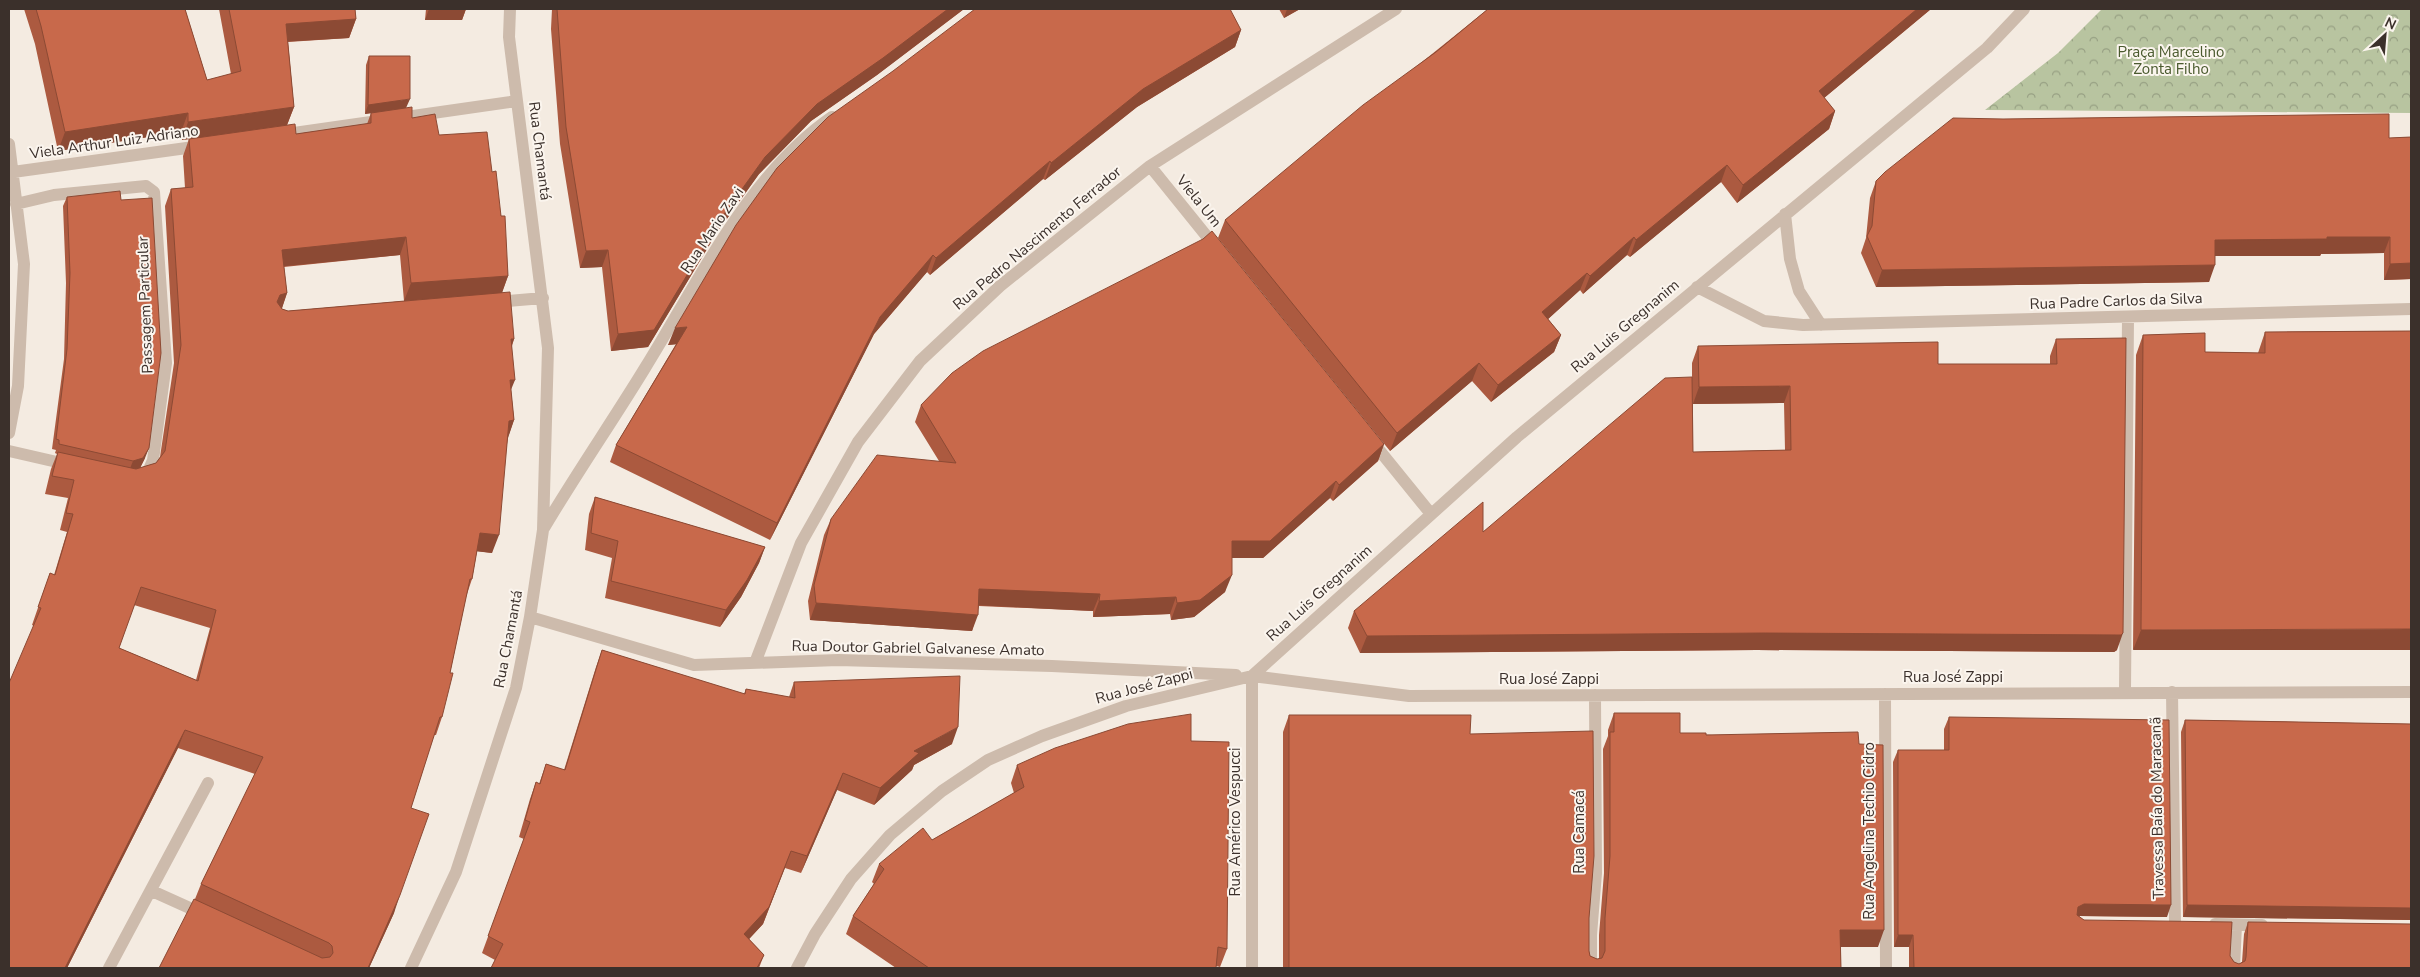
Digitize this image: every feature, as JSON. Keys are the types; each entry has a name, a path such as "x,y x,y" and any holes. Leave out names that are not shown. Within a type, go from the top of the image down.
{"street":[{"name":"Rua Chamantá","path":"411,968 456,872 516,688 530,617 543,530 548,348 509,37 510,9"},
{"name":"Rua Pedro Nascimento Ferrador","path":"755,663 801,544 858,442 920,361 1000,286 1150,166 1396,9"},
{"name":"Rua Luis Gregnanim","path":"1252,676 1517,437 1987,48 2024,9"},
{"path":"263,137 517,100"},
{"name":"Rua Mario Zavi","path":"543,530 645,368 722,238 766,180 816,128 845,108"},
{"path":"9,144 24,264 18,386 9,433"},
{"name":"Viela Arthur Luiz Adriano","path":"13,172 214,144"},
{"name":"Viela Um","path":"1150,166 1225,259"},
{"name":"Passagem Particular","path":"16,204 54,195 146,186 156,195 166,363 150,468 142,477 129,479"},
{"path":"1785,214 1790,259 1799,291 1821,325"},
{"name":"Rua Padre Carlos da Silva","path":"1697,287 1764,321 1821,325 2411,309"},
{"path":"487,303 542,298"},
{"path":"2125,692 2128,317"},
{"path":"1362,429 1431,514"},
{"path":"9,451 83,468"},
{"name":"Rua Doutor Gabriel Galvanese Amato","path":"530,617 694,665 838,660 1052,666 1252,676"},
{"name":"Rua José Zappi","path":"797,968 815,934 851,879 890,835 942,791 988,760 1042,736 1126,706 1252,676 1409,696 2411,692"},
{"name":"Rua Américo Vespucci","path":"1252,676 1252,968"},
{"name":"Travessa Baía do Maracanã","path":"2172,692 2175,924"},
{"name":"Rua Angelina Techio Cidro","path":"1885,694 1886,968"},
{"name":"Rua Camacá","path":"1591,968 1591,935 1596,873 1595,695"},
{"path":"109,968 152,891 208,782"},
{"path":"152,891 213,919"},
{"path":"2201,924 2275,925"},
{"path":"2234,968 2236,925"}],"green space":[{"name":"Praça Marcelino Zonta Filho","path":"2102,9 2411,9 2411,113 1985,110 2058,53"}],"building":[{"path":"36,9 185,9 207,80 241,71 229,9 355,9 356,19 286,24 294,107 188,122 188,113 65,132"},
{"path":"557,9 948,9 883,58 817,104 765,157 722,217 654,330 618,334 608,250 586,251 566,127"},
{"path":"975,9 1230,9 1241,30 1143,89 1051,163 1050,161 936,258 933,255 880,317 777,523 616,445 687,327 675,328 736,225 777,168 828,117"},
{"path":"1488,9 1917,9 1819,91 1835,111 1743,185 1727,165 1636,240 1634,237 1590,276 1587,273 1542,312 1561,335 1498,385 1479,363 1397,433 1225,220 1363,105 1436,52"},
{"path":"369,56 410,56 410,99 368,105"},
{"path":"412,107 412,118 435,114 439,135 487,132 492,172 496,171 501,216 505,216 508,276 411,283 406,237 282,250 287,293 280,295 277,302 282,309 288,311 510,292 514,339 511,339 515,380 510,380 514,420 509,421 499,535 480,533 472,579 470,579 450,673 453,673 442,717 440,717 411,808 429,814 400,895 368,968 159,968 194,899 322,958 330,957 333,953 332,946 329,943 201,884 263,757 185,730 65,968 9,968 9,683 41,608 38,607 50,573 55,575 73,514 66,513 74,480 52,476 58,452 136,469 156,463 165,451 181,345 171,189 193,187 189,139 295,124 296,134 371,123 371,113","holes":["141,587 216,610 198,681 119,648"]},
{"path":"2389,114 2389,138 2411,137 2411,263 2390,264 2390,237 2327,237 2327,239 2215,240 2215,265 1882,270 1867,236 1872,226 1876,181 1953,118"},
{"path":"120,191 121,200 152,198 161,353 149,448 143,458 133,461 59,444 59,440 56,439 67,349 70,273 67,197"},
{"path":"1212,231 1384,444 1339,485 1336,481 1270,541 1232,541 1232,575 1200,600 1177,603 1176,597 1099,601 1100,594 979,589 978,615 816,603 814,585 831,519 877,455 956,463 921,405 952,373 983,351 1203,239"},
{"path":"2411,331 2411,629 2141,630 2143,335 2205,333 2205,352 2265,353 2265,332"},
{"path":"2126,338 2123,633 2121,635 1763,633 1367,636 1354,611 1483,502 1483,532 1665,378 1692,377 1693,452 1791,450 1790,386 1699,387 1698,346 1938,342 1938,364 2057,364 2056,339"},
{"path":"595,497 765,547 747,580 726,610 611,581 618,541 591,533"},
{"path":"602,650 745,694 746,689 795,698 794,682 960,676 958,727 914,751 919,753 880,788 843,773 807,856 791,851 769,907 744,934 764,955 757,968 491,968 503,944 488,936 530,822 525,820 536,782 540,784 546,764 565,770"},
{"path":"1614,713 1680,713 1680,733 1706,733 1706,735 1858,732 1859,744 1883,745 1884,930 1840,930 1841,968 1289,968 1289,715 1471,715 1470,734 1593,731 1594,856 1589,918 1589,951 1590,956 1597,959 1602,958 1605,951 1605,918 1610,856 1610,732 1614,732"},
{"path":"1191,714 1191,741 1229,742 1227,949 1218,947 1216,968 929,968 853,916 884,869 879,864 923,828 932,840 1024,787 1017,765 1055,748 1128,724"},
{"path":"1949,717 2169,720 2171,905 2084,904 2078,907 2077,915 2084,920 2232,922 2230,956 2234,962 2239,964 2245,961 2246,957 2248,922 2411,924 2411,968 1914,968 1913,935 1898,935 1898,750 1949,750"},
{"path":"2185,720 2411,724 2411,908 2187,905"}]}
